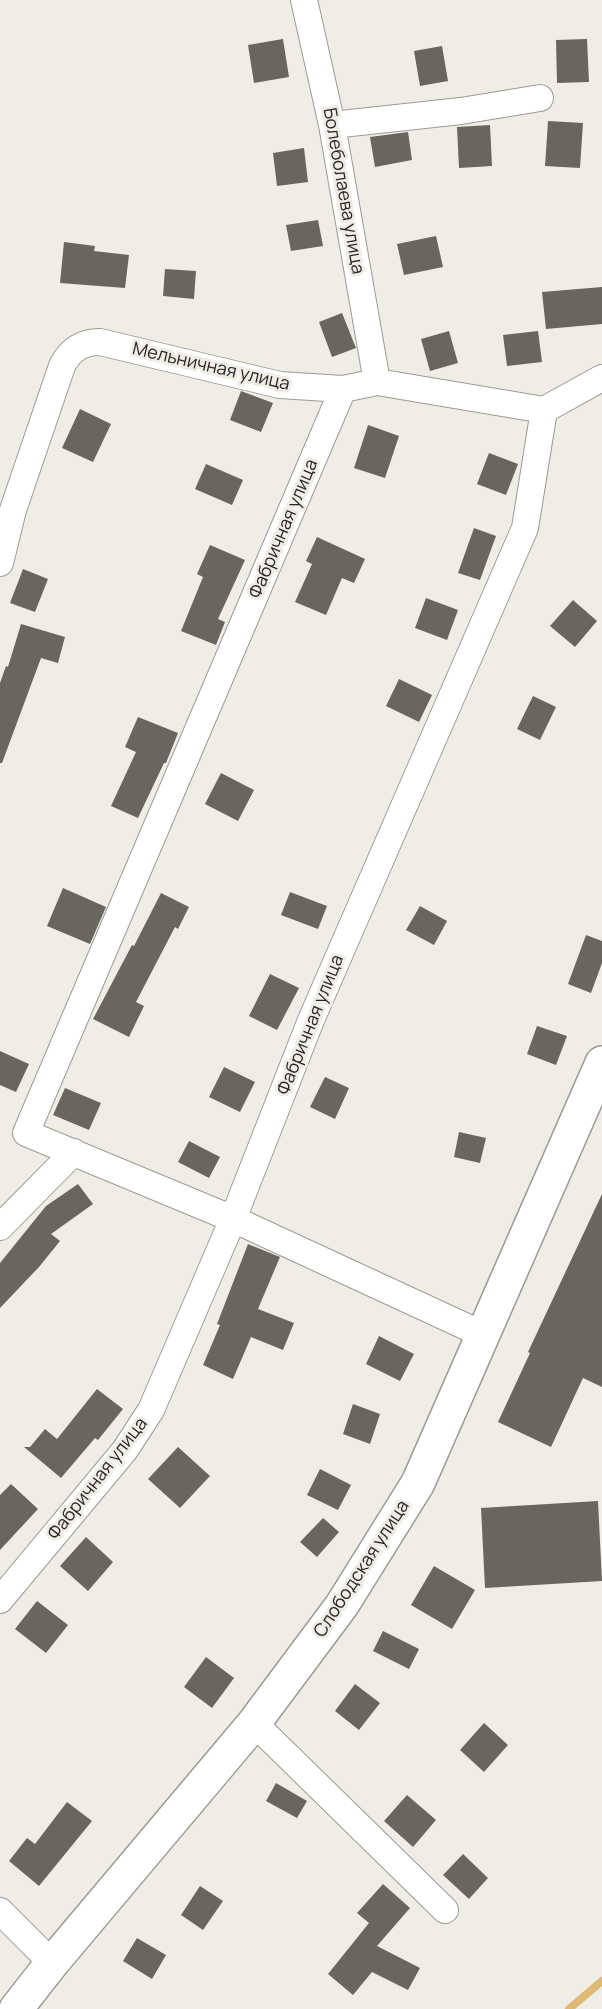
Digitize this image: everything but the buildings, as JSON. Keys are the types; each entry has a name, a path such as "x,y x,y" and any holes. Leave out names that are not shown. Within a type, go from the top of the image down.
{"street":[{"name":"Болеболаева улица","path":"304,0 332,125 377,382"},
{"path":"332,125 461,111 540,98"},
{"name":"Мельничная улица","path":"0,563 13,510 62,366 67,355 77,347 89,342 100,342 280,385 343,389 377,382 544,410"},
{"path":"544,410 602,378"},
{"name":"Фабричная улица","path":"74,1152 26,1132 343,389"},
{"name":"Фабричная улица","path":"0,1600 125,1450 151,1410 233,1219 311,1020 525,528 544,410"},
{"name":"Слободская улица","path":"16,2009 254,1723 342,1605 418,1483 602,1063"},
{"path":"0,1227 74,1152 233,1219 484,1335"},
{"path":"254,1723 445,1910"},
{"path":"0,1911 52,1963"}],"waterway":[{"path":"569,2009 602,1981"}]}
